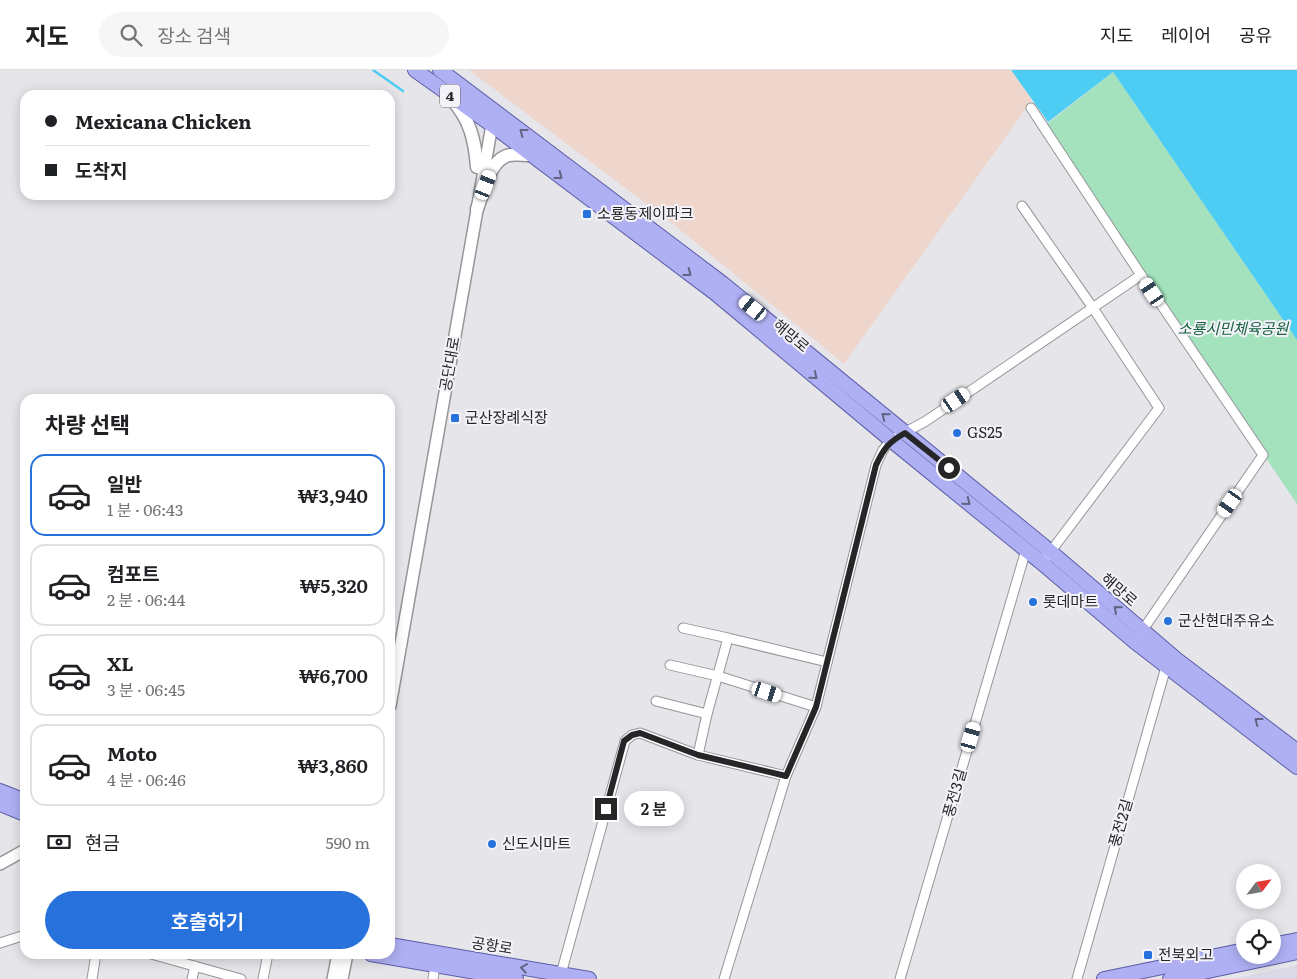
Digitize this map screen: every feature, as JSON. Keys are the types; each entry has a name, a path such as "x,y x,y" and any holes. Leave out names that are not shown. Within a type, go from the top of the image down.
{"main road":[{"name":"해망로","path":"415,70 446,94 490,116 722,283 1051,552 1166,667 1297,767"},
{"name":"해망로","path":"440,70 530,155 715,293 1042,563 1138,637 1176,659 1297,751"},
{"path":"446,94 459,107 471,129 477,167"},
{"path":"477,209 491,172 498,163 506,156 530,155"},
{"path":"0,791 20,799"},
{"path":"0,804 20,812"},
{"path":"1281,943 1297,940"},
{"name":"공항로","path":"395,946 589,979"},
{"path":"1104,979 1236,952"},
{"path":"1173,979 1297,952"},
{"name":"공항로","path":"388,959 434,972 516,979"}],"street":[{"name":"해망로","path":"1031,108 1263,455 1138,637"},
{"name":"공단대로","path":"395,633 477,167 490,116"},
{"name":"공단대로","path":"395,677 477,209 490,116"},
{"path":"1022,206 1160,408 1042,563"},
{"path":"724,979 786,776 816,707 876,465 883,450 891,440 926,421 1141,275"},
{"name":"풍전3길","path":"900,979 1026,550"},
{"path":"682,628 827,662"},
{"path":"698,755 728,638"},
{"path":"670,665 718,676 816,707"},
{"name":"풍전2길","path":"1077,979 1166,667"},
{"path":"656,701 708,714"},
{"path":"561,974 624,741 632,735 640,733 698,755 786,776"},
{"path":"0,864 20,853"},
{"path":"0,944 20,936"},
{"path":"92,979 95,959"},
{"path":"169,959 241,979"},
{"path":"263,979 267,959"},
{"path":"333,979 337,959"},
{"path":"342,979 345,959"},
{"path":"192,979 195,966"}],"shaded area":[{"path":"469,70 1011,70 1032,100 844,364 673,224"},
{"path":"1297,965 1297,979 1232,979"}],"green space":[{"name":"소룡시민체육공원","path":"1113,72 1297,340 1297,504 1043,127"}],"water":[{"path":"1011,70 1297,70 1297,340 1113,72 1048,122"}],"waterway":[{"path":"373,70 403,91"}],"place":[{"name":"소룡동제이파크","path":"587,214"},
{"name":"군산장례식장","path":"455,418"},
{"name":"GS25","path":"957,433"},
{"name":"롯데마트","path":"1033,602"},
{"name":"군산현대주유소","path":"1168,621"},
{"name":"신도시마트","path":"492,844"},
{"name":"전북외고","path":"1148,955"}],"route":[{"path":"606,809 624,741 632,735 640,733 698,755 786,776 816,707 876,465 883,450 891,440 905,433 949,468"}]}
